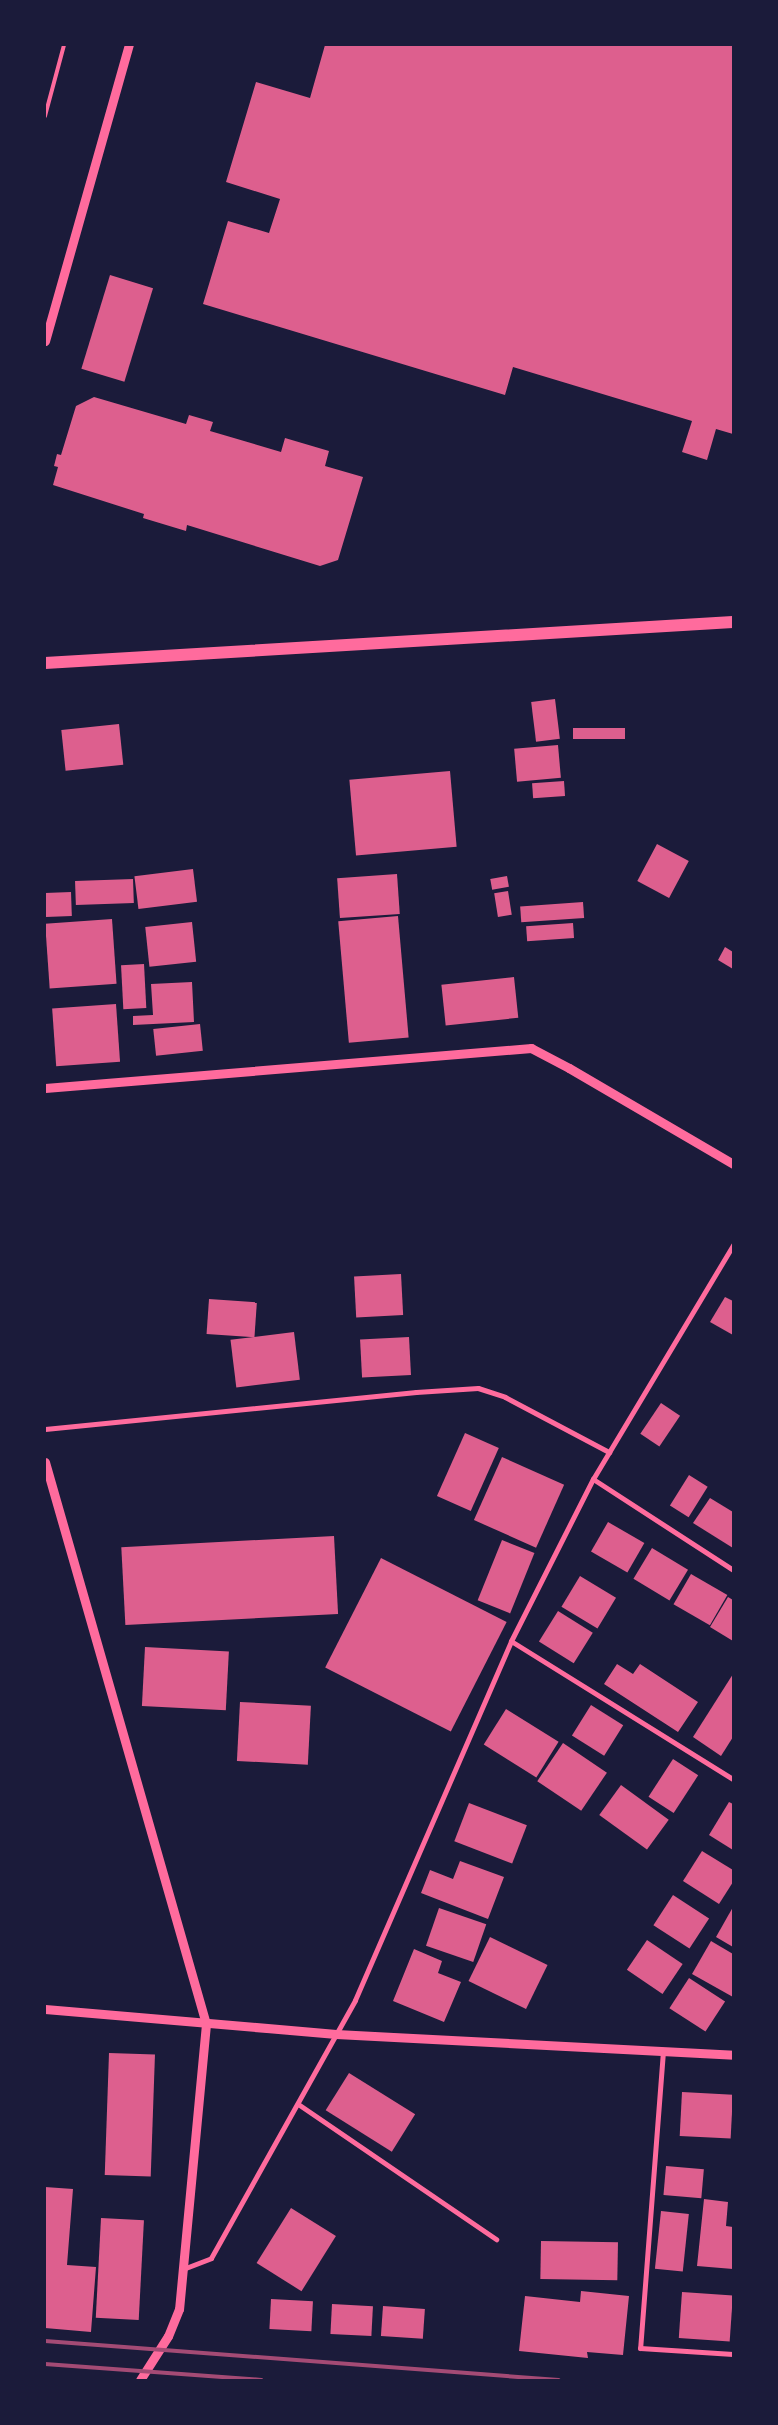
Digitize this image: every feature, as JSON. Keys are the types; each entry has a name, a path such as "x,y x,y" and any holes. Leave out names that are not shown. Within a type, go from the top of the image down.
{"main road":[{"path":"45,663 733,622"}],"street":[{"path":"45,341 130,45"},
{"path":"45,1088 531,1048 569,1068 733,1164"},
{"path":"183,2269 211,2258 355,2000 511,1641 593,1479 733,1244"},
{"path":"45,1429 416,1392 478,1388 505,1397 609,1452"},
{"path":"45,1462 206,2024 179,2310 168,2336 140,2380"},
{"path":"593,1479 733,1570"},
{"path":"511,1641 733,1779"},
{"path":"45,2009 336,2034 733,2055"},
{"path":"663,2051 640,2348 733,2354"},
{"path":"298,2104 496,2239"}],"lane":[{"path":"45,116 64,45"}],"building":[{"path":"325,45 733,45 733,434 716,429 707,460 682,452 692,421 513,367 505,395 203,304 228,221 269,233 280,199 226,182 256,82 310,98"},
{"path":"110,275 153,288 124,382 81,369"},
{"path":"94,397 186,424 189,415 213,422 210,431 281,452 285,438 329,451 325,466 363,477 338,560 320,566 187,525 186,531 143,518 144,514 53,485 58,467 54,466 57,454 61,455 76,406"},
{"path":"555,699 560,739 536,742 531,702"},
{"path":"119,724 123,765 66,771 61,730"},
{"path":"573,728 625,728 625,739 573,739"},
{"path":"558,745 561,778 517,782 514,749"},
{"path":"450,771 457,847 356,856 349,780"},
{"path":"564,781 565,796 533,798 532,783"},
{"path":"657,844 689,861 669,898 637,881"},
{"path":"193,869 197,902 138,909 134,876"},
{"path":"397,874 400,914 340,918 337,878"},
{"path":"507,876 509,887 492,890 490,879"},
{"path":"133,879 134,903 76,905 75,881"},
{"path":"508,891 512,915 498,917 494,893"},
{"path":"71,892 72,916 46,917 45,893"},
{"path":"583,902 584,918 521,922 520,906"},
{"path":"398,916 409,1038 349,1043 338,921"},
{"path":"112,919 117,984 50,989 45,924"},
{"path":"192,922 196,962 149,967 145,927"},
{"path":"573,923 574,938 527,941 526,926"},
{"path":"725,947 733,952 733,969 718,960"},
{"path":"144,964 146,1008 123,1009 121,965"},
{"path":"514,977 518,1018 446,1025 441,985"},
{"path":"192,982 194,1022 133,1025 133,1016 153,1015 151,984"},
{"path":"116,1004 120,1062 56,1066 52,1008"},
{"path":"200,1024 203,1051 156,1056 153,1029"},
{"path":"401,1274 403,1315 356,1317 354,1276"},
{"path":"725,1297 733,1301 733,1335 710,1322"},
{"path":"209,1299 257,1302 254,1337 207,1334"},
{"path":"294,1332 300,1380 236,1387 230,1340"},
{"path":"409,1337 411,1375 362,1378 360,1340"},
{"path":"661,1403 680,1416 659,1447 640,1434"},
{"path":"465,1433 499,1448 471,1511 437,1496"},
{"path":"502,1457 564,1485 536,1548 474,1520"},
{"path":"689,1475 708,1487 689,1517 670,1506"},
{"path":"710,1498 733,1512 733,1548 693,1523"},
{"path":"608,1522 644,1543 627,1572 591,1551"},
{"path":"334,1536 338,1614 125,1625 121,1547"},
{"path":"502,1540 534,1553 510,1613 478,1600"},
{"path":"652,1548 688,1570 669,1600 633,1579"},
{"path":"381,1558 507,1622 451,1732 325,1668"},
{"path":"691,1574 727,1595 710,1625 674,1604"},
{"path":"580,1576 616,1598 597,1628 561,1607"},
{"path":"728,1597 733,1600 733,1641 710,1627"},
{"path":"558,1611 593,1633 574,1663 539,1642"},
{"path":"145,1647 229,1651 226,1710 142,1706"},
{"path":"617,1664 633,1674 640,1664 698,1702 678,1732 604,1684"},
{"path":"733,1674 733,1737 721,1756 693,1737"},
{"path":"240,1702 311,1706 308,1765 237,1761"},
{"path":"591,1705 623,1725 604,1756 572,1736"},
{"path":"506,1709 559,1742 536,1777 484,1745"},
{"path":"563,1743 607,1773 581,1811 537,1781"},
{"path":"673,1759 698,1775 674,1813 648,1797"},
{"path":"621,1785 669,1820 647,1850 599,1815"},
{"path":"729,1802 733,1804 733,1850 709,1835"},
{"path":"469,1803 527,1825 512,1863 454,1841"},
{"path":"702,1851 733,1870 733,1882 719,1904 683,1881"},
{"path":"460,1861 504,1877 488,1919 421,1893 430,1870 453,1879"},
{"path":"673,1895 709,1918 689,1949 653,1925"},
{"path":"733,1907 733,1947 716,1937"},
{"path":"439,1908 486,1924 473,1962 426,1946"},
{"path":"490,1937 548,1965 526,2009 469,1981"},
{"path":"647,1940 683,1964 663,1994 627,1970"},
{"path":"711,1941 733,1954 733,1997 692,1974"},
{"path":"414,1949 442,1961 438,1973 461,1982 444,2022 393,2001"},
{"path":"689,1978 725,2001 705,2032 669,2008"},
{"path":"109,2053 155,2055 151,2177 105,2175"},
{"path":"349,2073 415,2114 392,2152 326,2110"},
{"path":"682,2092 733,2095 731,2139 680,2136"},
{"path":"666,2166 704,2169 701,2198 663,2195"},
{"path":"45,2187 73,2189 67,2265 96,2267 91,2332 45,2328"},
{"path":"704,2199 728,2202 726,2226 733,2227 733,2269 697,2266"},
{"path":"291,2208 336,2236 302,2291 257,2263"},
{"path":"661,2211 689,2214 683,2272 655,2269"},
{"path":"101,2218 144,2220 139,2320 96,2318"},
{"path":"541,2241 618,2242 617,2280 540,2279"},
{"path":"581,2291 629,2296 623,2355 587,2352 588,2358 519,2351 525,2296 580,2302"},
{"path":"682,2292 733,2296 730,2341 679,2338"},
{"path":"271,2299 313,2301 311,2331 269,2329"},
{"path":"332,2304 373,2306 371,2336 330,2334"},
{"path":"383,2306 425,2309 423,2339 381,2336"}],"railway":[{"path":"45,2341 559,2380"},
{"path":"45,2364 261,2380"}]}
